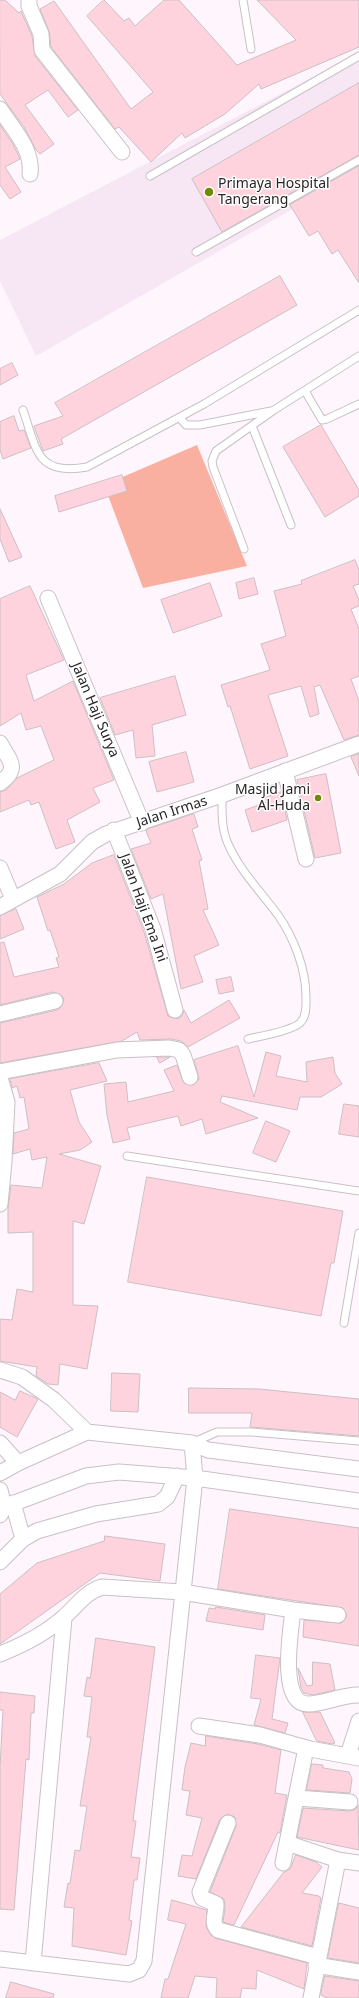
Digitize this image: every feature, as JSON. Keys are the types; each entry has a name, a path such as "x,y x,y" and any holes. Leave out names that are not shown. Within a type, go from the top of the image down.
{"street":[{"path":"29,0 29,6 40,34 42,50 122,152"},
{"path":"0,109 27,151 31,165 30,174"},
{"name":"Jalan Haji Surya","path":"48,598 142,822"},
{"path":"0,743 12,770 10,776 0,783"},
{"name":"Jalan Irmas","path":"0,907 60,874 92,842 114,830 222,795 359,744"},
{"path":"286,771 306,859"},
{"name":"Jalan Haji Ema Ini","path":"114,830 153,929 175,1010"},
{"path":"0,868 13,899"},
{"path":"0,1014 55,1001"},
{"path":"0,1072 117,1050 169,1048 179,1050 183,1055 190,1077"},
{"path":"0,1078 7,1102 0,1204"},
{"path":"0,1370 22,1377 54,1400 87,1432"},
{"path":"0,1473 18,1463 87,1432 192,1443 208,1450 359,1469"},
{"path":"0,1443 18,1463"},
{"path":"0,1959 129,1974 138,1970 144,1961 195,1478 192,1443"},
{"path":"6,1508 86,1476 119,1472 195,1478 359,1501"},
{"path":"0,1562 23,1539 37,1531 96,1514 158,1504 167,1497 177,1476"},
{"path":"0,1490 6,1508 23,1539"},
{"path":"0,1654 26,1644 64,1618 92,1590 102,1587 182,1592 293,1610 338,1615"},
{"path":"293,1610 288,1674 291,1688 296,1699 302,1704 308,1704 331,1702 359,1694"},
{"path":"33,1963 64,1618"},
{"path":"199,1726 260,1735 306,1748 354,1756 359,1720"},
{"path":"283,1863 306,1748"},
{"path":"297,1798 350,1802"},
{"path":"228,1823 200,1892 202,1898 216,1904 215,1927 218,1930 317,1961 359,1972"},
{"path":"287,1843 338,1860 359,1863"},
{"path":"311,1998 317,1961 338,1860"}],"lane":[{"path":"243,0 251,49"},
{"path":"150,176 359,56"},
{"path":"196,252 359,160"},
{"path":"23,410 38,454 48,465 66,470 96,464 180,418 359,310"},
{"path":"244,549 212,461 216,451 274,410 359,356"},
{"path":"305,391 322,420 359,404"},
{"path":"180,418 186,424 200,425 274,410"},
{"path":"252,426 291,525"},
{"path":"222,795 223,830 228,845 238,864 285,927 297,952 306,985 306,1008 300,1023 293,1027 248,1039"},
{"path":"127,1156 359,1191"},
{"path":"344,1323 359,1233"},
{"path":"192,1443 217,1432 252,1432 359,1441"}],"shaded area":[{"name":"Primaya Hospital Tangerang","path":"359,53 359,171 36,356 0,281 0,240"},
{"path":"197,445 247,566 143,588 104,485"}],"building":[{"path":"0,0 5,0 19,13 21,11 32,36 35,56 78,110 68,117 48,90 25,105 54,144 40,154 36,150 24,127 0,94"},
{"path":"104,0 124,21 129,18 135,26 164,0 179,0 237,65 296,40 257,0 359,0 359,47 261,89 259,84 225,114 185,138 182,133 151,162 119,127 115,129 51,47 49,31 40,9 54,1 131,109 153,92 87,16"},
{"path":"359,83 359,155 222,232 192,179"},
{"path":"0,125 13,144 20,159 5,167 21,192 10,199 0,185"},
{"path":"359,166 359,283 338,250 332,254 318,231 309,236 290,205"},
{"path":"280,276 297,305 61,439 63,444 43,451 34,426 63,416 55,403"},
{"path":"12,363 18,375 0,385 0,369"},
{"path":"14,416 19,431 24,430 31,448 3,459 0,450 0,422"},
{"path":"321,425 359,490 359,496 325,517 283,447"},
{"path":"122,475 127,491 59,512 55,496"},
{"path":"0,509 22,557 9,562 0,539"},
{"path":"355,560 359,570 359,584 353,586 359,600 359,606 351,609 359,629 359,676 351,679 359,701 359,735 344,740 320,685 314,687 319,714 310,717 301,686 268,695 288,756 250,769 230,706 228,707 221,685 270,670 261,644 286,636 274,591 302,584 301,581"},
{"path":"254,578 258,594 239,599 236,583"},
{"path":"210,583 222,616 173,633 161,600"},
{"path":"30,586 64,660 26,675 34,701 73,681 114,780 93,788 100,802 67,820 75,842 56,849 39,802 31,805 29,800 0,812 0,792 6,790 17,778 54,760 41,726 26,730 21,713 0,726 0,599"},
{"path":"175,676 186,715 152,725 155,756 136,758 133,730 115,735 100,698"},
{"path":"186,752 194,782 157,792 149,762"},
{"path":"359,754 359,776 351,757"},
{"path":"326,774 341,853 315,858 297,780"},
{"path":"281,792 287,820 252,832 245,810 267,802 265,798"},
{"path":"194,814 198,827 192,829 202,860 199,861 208,909 203,910 219,945 194,956 203,982 181,989 163,894 151,899 131,849 151,843 146,831 148,829"},
{"path":"114,855 144,932 168,1016 178,1019 182,1016 184,1010 191,1023 229,1000 240,1018 188,1047 181,1041 171,1039 140,1040 137,1032 122,1041 0,1063 0,1023 57,1010 61,1007 64,999 61,995 53,992 0,1005 0,943 4,942 14,977 59,967 56,958 59,957 50,930 48,931 37,897 64,884 92,863"},
{"path":"16,909 24,929 0,939 0,916"},
{"path":"231,977 234,991 219,994 216,980"},
{"path":"238,1046 254,1097 266,1052 281,1056 276,1076 307,1082 306,1062 333,1057 335,1073 342,1084 321,1097 300,1097 297,1110 222,1096 220,1102 258,1118 206,1134 202,1119 181,1126 178,1116 127,1128 130,1139 113,1143 107,1115 104,1084 126,1082 128,1102 174,1091 164,1070 177,1065 184,1083 193,1085 199,1079 194,1060"},
{"path":"157,1057 170,1057 160,1063"},
{"path":"99,1063 107,1081 70,1090 79,1122 92,1142 80,1150 59,1154 101,1166 84,1224 73,1221 73,1305 98,1306 87,1369 60,1364 58,1385 48,1384 36,1376 37,1367 0,1361 0,1319 12,1320 17,1289 33,1292 33,1232 8,1233 8,1209 11,1185 42,1188 47,1157 32,1160 30,1149 13,1154 14,1133 29,1129 24,1097 20,1098 17,1086 12,1088 10,1079"},
{"path":"344,1104 359,1106 359,1137 339,1134"},
{"path":"266,1121 290,1131 276,1162 253,1153"},
{"path":"147,1177 343,1211 334,1263 331,1263 321,1316 128,1282"},
{"path":"112,1373 140,1374 138,1412 111,1411"},
{"path":"189,1388 259,1389 359,1399 359,1436 250,1427 252,1413 189,1413"},
{"path":"20,1391 38,1399 17,1437 0,1427 0,1392 15,1400"},
{"path":"230,1509 359,1528 359,1646 303,1637 304,1620 341,1623 347,1616 343,1608 218,1589"},
{"path":"105,1536 165,1544 160,1581 100,1573 0,1644 0,1594 37,1563 104,1541"},
{"path":"216,1607 265,1615 263,1630 206,1621 209,1608 215,1609"},
{"path":"96,1638 155,1647 133,1821 136,1821 131,1857 140,1858 137,1880 134,1880 129,1920 132,1921 126,1955 72,1946 74,1908 64,1907 68,1883 70,1884 75,1850 80,1851 87,1806 80,1806 91,1737 87,1737 92,1697 84,1696 87,1677 90,1678"},
{"path":"256,1655 280,1658 272,1719 288,1723 285,1733 254,1725 261,1699 251,1698"},
{"path":"313,1662 330,1664 335,1690 313,1695 304,1693 301,1688 298,1668 307,1686 312,1685"},
{"path":"0,1692 35,1696 34,1713 31,1713 29,1760 26,1759 14,1910 0,1909 0,1767 3,1710 0,1710"},
{"path":"303,1712 320,1712 335,1743 332,1744 317,1741"},
{"path":"206,1736 258,1744 281,1750 275,1793 287,1795 280,1833 278,1832 234,1925 223,1922 225,1907 224,1899 210,1892 236,1826 235,1817 227,1814 220,1819 196,1879 178,1876 182,1855 192,1856 202,1818 186,1815 190,1791 182,1790 185,1767 191,1743 205,1746"},
{"path":"312,1764 323,1765 323,1768 349,1772 352,1779 350,1793 307,1790"},
{"path":"358,1806 359,1850 297,1837 303,1808 349,1811 354,1810"},
{"path":"296,1855 316,1862 322,1867 302,1893 319,1896 321,1898 312,1946 241,1927 284,1872 290,1869"},
{"path":"172,1900 207,1910 206,1927 215,1938 307,1963 304,1989 257,1970 256,1989 242,1988 240,1998 216,1998 217,1978 195,1976 188,1998 161,1998 165,1979 168,1979 186,1924 168,1920"},
{"path":"339,1903 359,1908 359,1963 328,1958"},
{"path":"325,1976 359,1981 359,1998 327,1998 321,1995"},
{"path":"11,1982 54,1994 53,1998 6,1998"}],"place":[{"name":"Primaya Hospital Tangerang","path":"209,192"},
{"name":"Masjid Jami Al-Huda","path":"318,798"}]}
